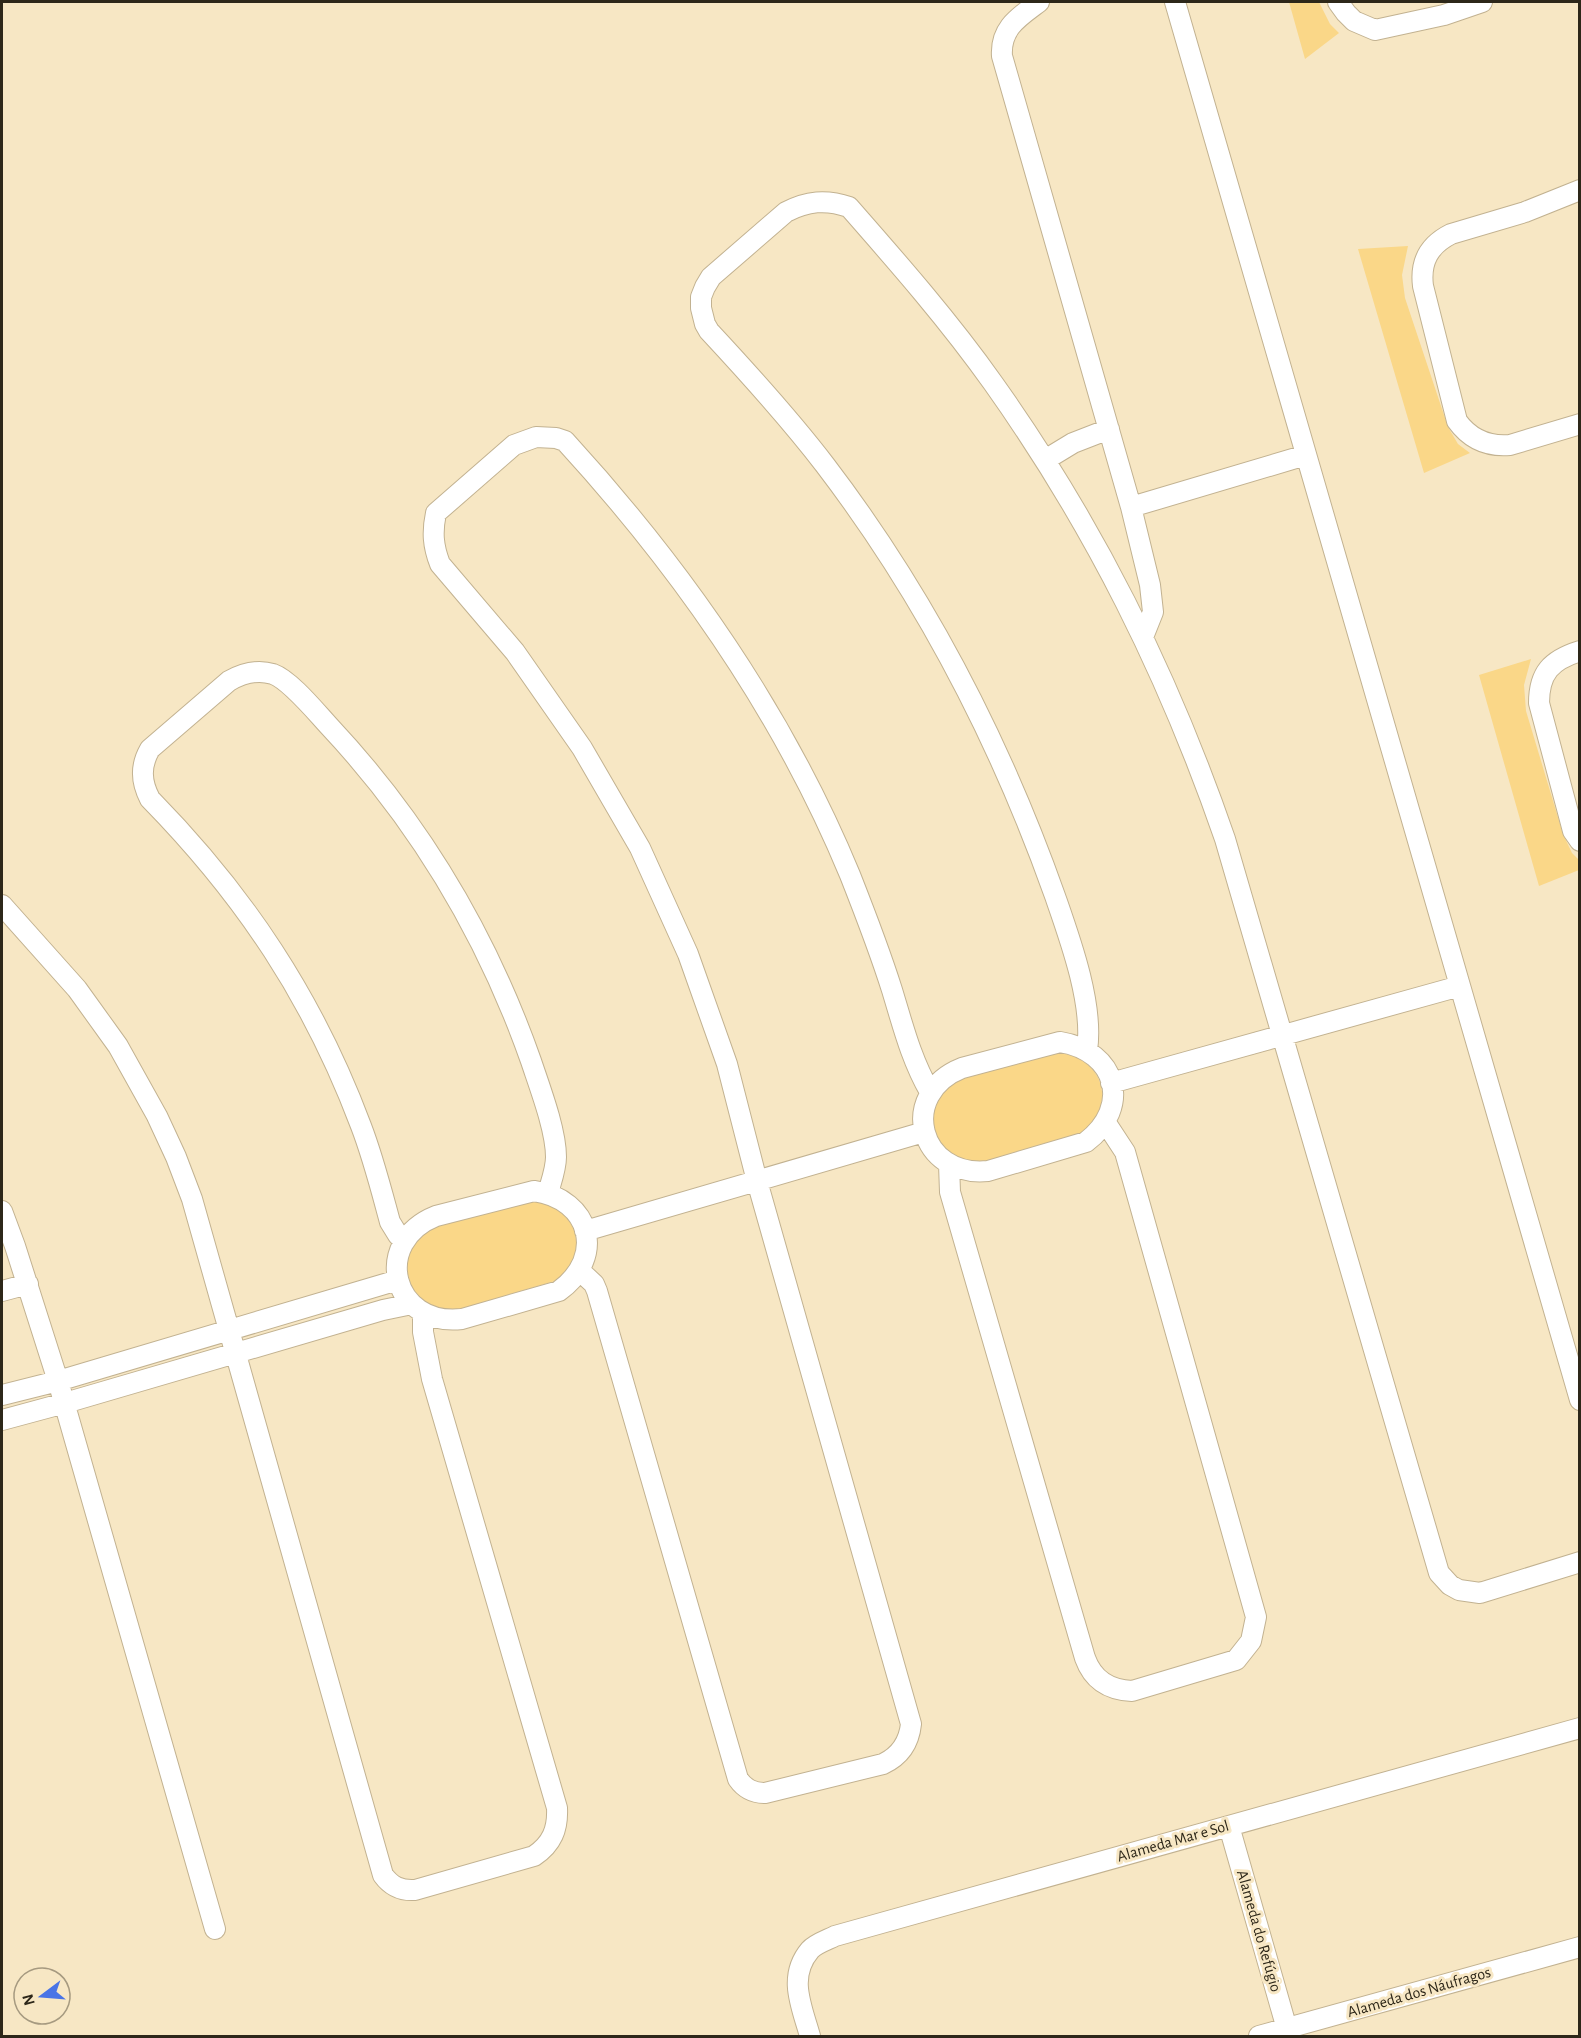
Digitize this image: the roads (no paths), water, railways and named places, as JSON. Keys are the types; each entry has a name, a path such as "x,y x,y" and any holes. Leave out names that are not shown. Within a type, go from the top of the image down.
{"street":[{"path":"1039,2 1012,23 1007,30 1003,38 1002,56 1131,507 1153,612 1143,637"},
{"path":"1175,2 1580,1400"},
{"path":"1338,2 1354,21 1375,30 1444,15 1482,2"},
{"path":"1580,190 1525,212 1450,234 1433,247 1426,256 1422,276 1456,421 1462,429 1479,441 1499,446 1510,445 1580,424"},
{"path":"1087,1050 1089,1021 1061,915 1018,799 987,728 923,609 859,511 788,418 709,332 705,324 701,297 711,277 786,212 797,206 830,201 849,207 950,325 992,381 1045,460 1104,559 1143,637 1183,724 1226,839 1439,1573 1450,1585 1459,1590 1480,1593 1580,1562"},
{"path":"1045,460 1073,443 1109,429"},
{"path":"580,1271 597,1291 738,1779 747,1789 759,1793 883,1764 891,1760 905,1746 911,1724 757,1181 730,1076 709,1009 688,954 640,848 606,787 550,699 508,643 440,564 436,552 434,526 436,513 513,446 536,437 565,441 640,525 738,662 797,764 833,837 872,932 917,1070 930,1092"},
{"path":"1131,507 1306,455"},
{"path":"1580,651 1565,656 1551,666 1541,683 1539,693 1539,703 1573,831 1580,841"},
{"path":"404,1240 390,1222 362,1128 308,1006 236,896 209,862 150,799 143,782 144,764 150,749 229,681 247,673 265,672 282,678 315,710 347,744 405,817 456,895 501,984 537,1078 551,1127 556,1158 548,1193"},
{"path":"2,905 77,989 118,1046 142,1086 176,1157 192,1199 383,1875 393,1886 407,1891 534,1856 552,1838 558,1819 557,1808 432,1379 417,1308"},
{"path":"1111,1083 1460,986"},
{"path":"1060,1042 1087,1050 1102,1064 1111,1083 1113,1096 1106,1123 1086,1142 988,1171 961,1170 948,1164 929,1145 924,1132 923,1118 930,1092 950,1072 1060,1042"},
{"path":"948,1164 950,1192 1085,1658 1093,1674 1100,1681 1120,1691 1132,1691 1236,1660 1251,1641 1256,1617 1125,1152 1106,1123"},
{"path":"585,1231 924,1132"},
{"path":"534,1191 561,1198 580,1218 585,1231 587,1245 580,1271 560,1291 462,1319 435,1318 417,1308 404,1293 399,1280 397,1266 404,1240 412,1229 436,1216 534,1191"},
{"path":"2,1210 65,1403 215,1929"},
{"path":"2,1395 58,1381 399,1280"},
{"path":"2,1291 28,1284"},
{"path":"2,1418 65,1403 383,1310 417,1308"},
{"name":"Alameda Mar e Sol","path":"810,2037 796,1988 798,1970 811,1948 835,1936 1580,1728"},
{"name":"Alameda do Refúgio","path":"1229,1826 1288,2033"},
{"name":"Alameda dos Náufragos","path":"1259,2037 1288,2033 1580,1947"}]}
